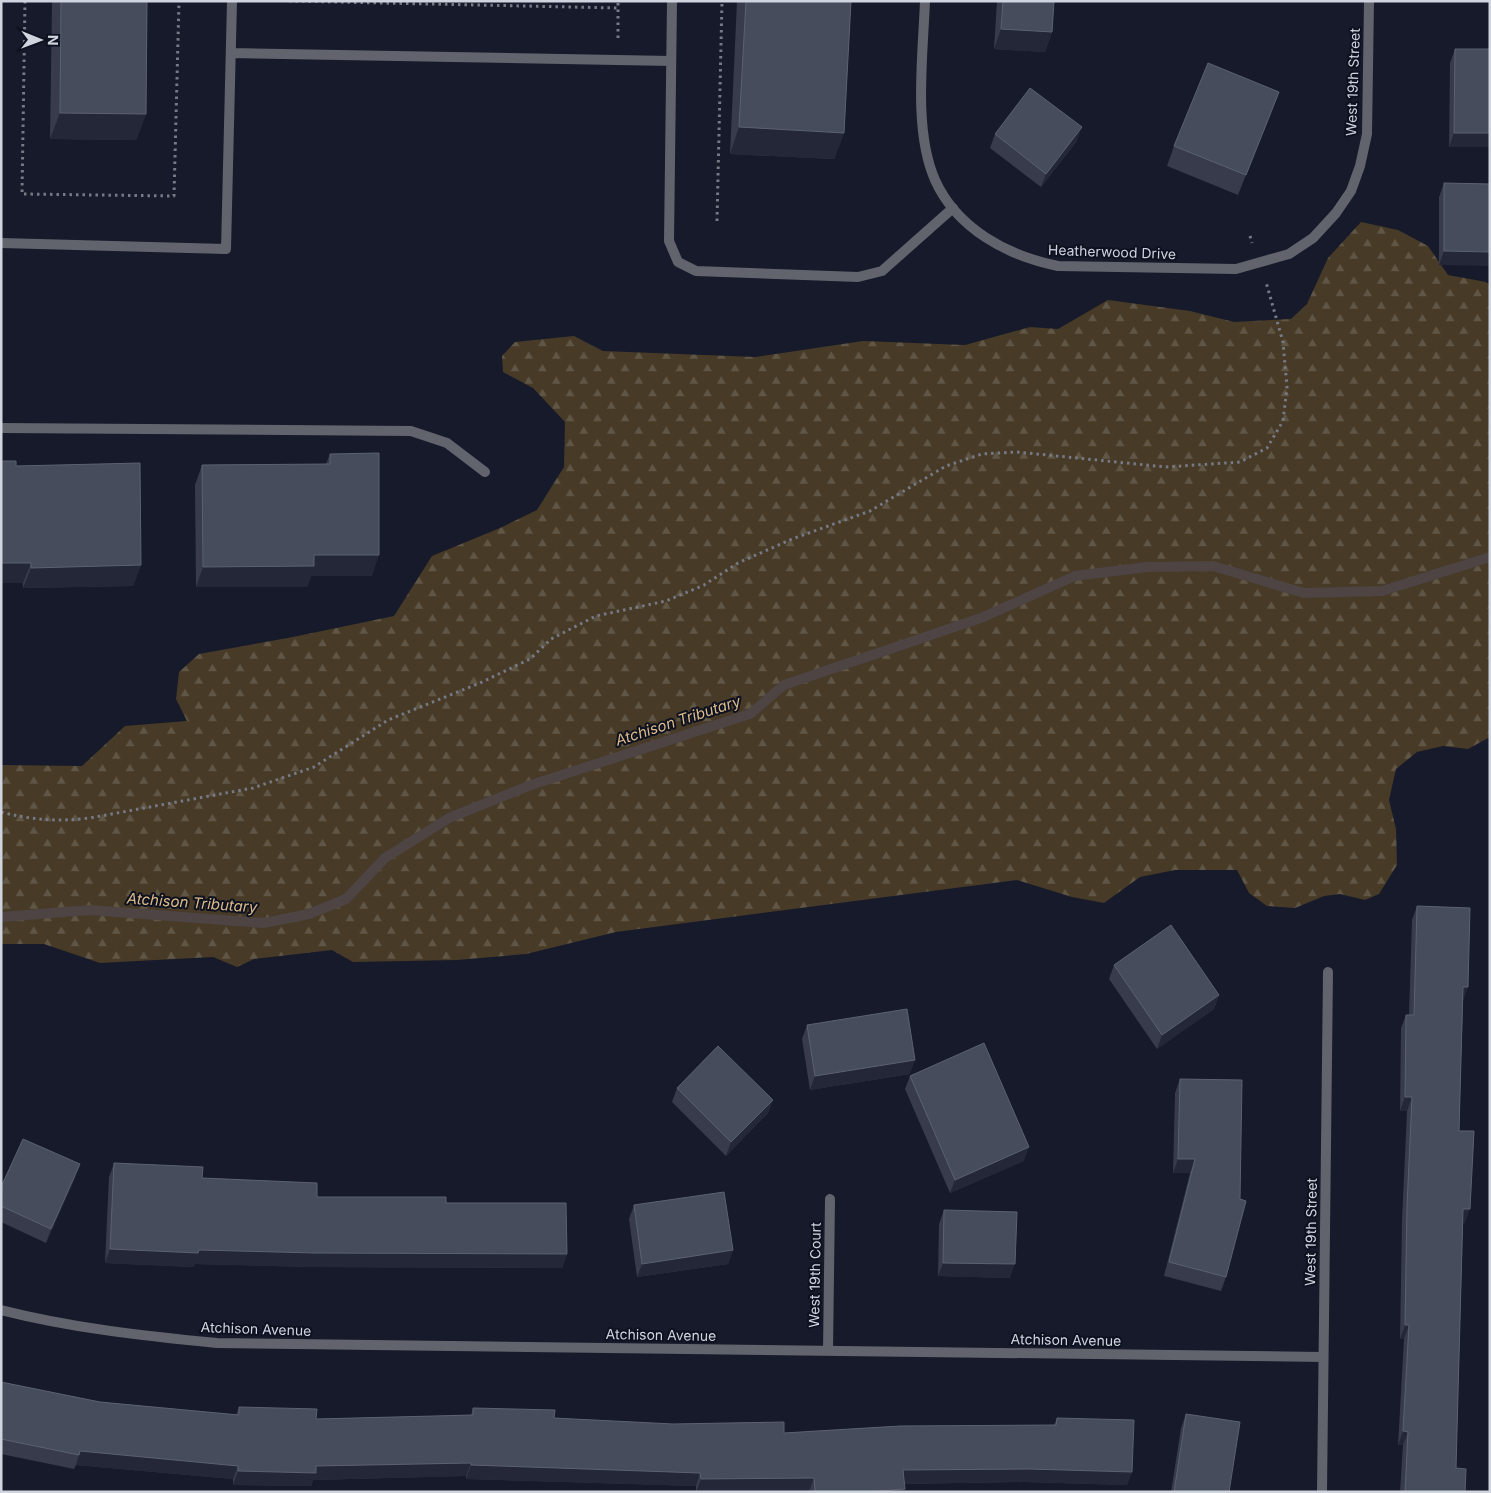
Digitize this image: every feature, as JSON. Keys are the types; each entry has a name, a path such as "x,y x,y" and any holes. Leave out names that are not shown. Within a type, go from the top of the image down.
{"street":[{"path":"1,243 226,249 232,1"},
{"path":"672,1 669,241 678,262 696,271 858,277 882,271 953,208"},
{"name":"Heatherwood Drive","path":"924,1 923,128 935,180 953,208 974,230 1003,248 1034,261 1058,266 1236,269 1289,254 1313,238"},
{"name":"West 19th Street","path":"1313,238 1336,213 1351,191 1360,166 1367,134 1369,1"},
{"path":"231,53 671,62"},
{"path":"1,428 411,431 447,443 486,472"},
{"name":"West 19th Street","path":"1322,1492 1328,972"},
{"name":"West 19th Court","path":"828,1351 830,1199"},
{"name":"Atchison Avenue","path":"1,1310 41,1320 125,1334 217,1344 1324,1357"}],"path":[{"path":"25,1 22,194 174,196 178,1"},
{"path":"289,1 618,8"},
{"path":"618,1 618,39"},
{"path":"717,221 722,1"},
{"path":"1,812 32,820 63,821 90,818 252,788 290,777 314,767 388,720 480,683 530,659 551,639 596,616 666,601 704,585 738,563 792,539 870,511 946,466 982,454 1017,452 1166,468 1240,462 1267,448 1283,421 1288,387 1283,342 1267,284"}],"green space":[{"path":"1361,222 1398,230 1428,246 1448,275 1486,282 1490,286 1490,737 1468,749 1443,746 1417,752 1396,769 1389,800 1396,829 1397,865 1379,894 1365,900 1340,894 1324,896 1295,908 1267,906 1249,893 1237,870 1175,870 1140,877 1104,903 1072,897 1017,880 616,932 526,954 457,960 353,962 332,950 254,959 237,967 213,957 100,963 44,944 1,944 1,765 82,766 125,726 187,721 176,699 179,672 199,654 394,616 432,556 500,528 537,510 564,467 565,422 533,388 503,372 502,356 515,342 574,336 603,351 755,357 863,341 965,345 1030,327 1058,329 1108,300 1190,311 1234,322 1291,319 1307,304 1328,258"}],"building":[{"path":"61,1 147,1 146,114 60,113"},
{"path":"746,1 851,1 844,133 739,127"},
{"path":"1003,1 1054,1 1052,32 1001,29"},
{"path":"1455,49 1490,49 1490,133 1454,133"},
{"path":"1208,63 1279,92 1246,175 1174,146"},
{"path":"1030,88 1082,127 1046,174 995,134"},
{"path":"1444,183 1490,184 1490,252 1444,251"},
{"path":"379,453 379,555 314,555 314,566 203,567 202,465 330,464 330,454"},
{"path":"1,461 16,461 16,466 140,463 141,565 31,568 31,563 1,563"},
{"path":"1417,906 1470,908 1468,987 1463,987 1459,1131 1474,1131 1470,1209 1463,1209 1456,1468 1466,1469 1465,1492 1405,1492 1408,1432 1403,1431 1409,1325 1405,1325 1407,1206 1412,1097 1405,1097 1406,1015 1414,1015"},
{"path":"1171,925 1219,995 1162,1035 1114,965"},
{"path":"907,1009 915,1060 815,1076 807,1025"},
{"path":"984,1043 1029,1147 955,1180 910,1076"},
{"path":"718,1046 773,1100 731,1142 677,1088"},
{"path":"1180,1079 1242,1080 1240,1199 1246,1201 1226,1277 1169,1262 1195,1159 1178,1159"},
{"path":"23,1139 80,1164 51,1229 1,1206 1,1187"},
{"path":"114,1163 203,1167 202,1178 317,1183 317,1197 446,1197 446,1203 566,1203 567,1254 315,1253 199,1250 198,1253 110,1249"},
{"path":"724,1192 733,1250 642,1264 634,1205"},
{"path":"944,1210 1017,1212 1015,1264 943,1263"},
{"path":"1,1382 100,1402 239,1415 239,1407 317,1409 316,1419 473,1415 473,1408 555,1410 554,1418 673,1424 784,1422 784,1433 900,1426 1056,1425 1057,1418 1134,1420 1132,1472 1030,1469 903,1470 905,1489 868,1492 815,1492 814,1478 701,1479 700,1473 471,1465 471,1463 316,1466 316,1473 238,1471 238,1466 80,1451 79,1455 1,1439"},
{"path":"1186,1414 1240,1422 1229,1492 1174,1492"}],"waterway":[{"name":"Atchison Tributary","path":"1,917 90,910 264,923 309,914 346,899 385,858 449,818 531,785 750,714 784,685 981,618 1075,576 1147,567 1213,566 1304,593 1382,591 1490,557"}]}
